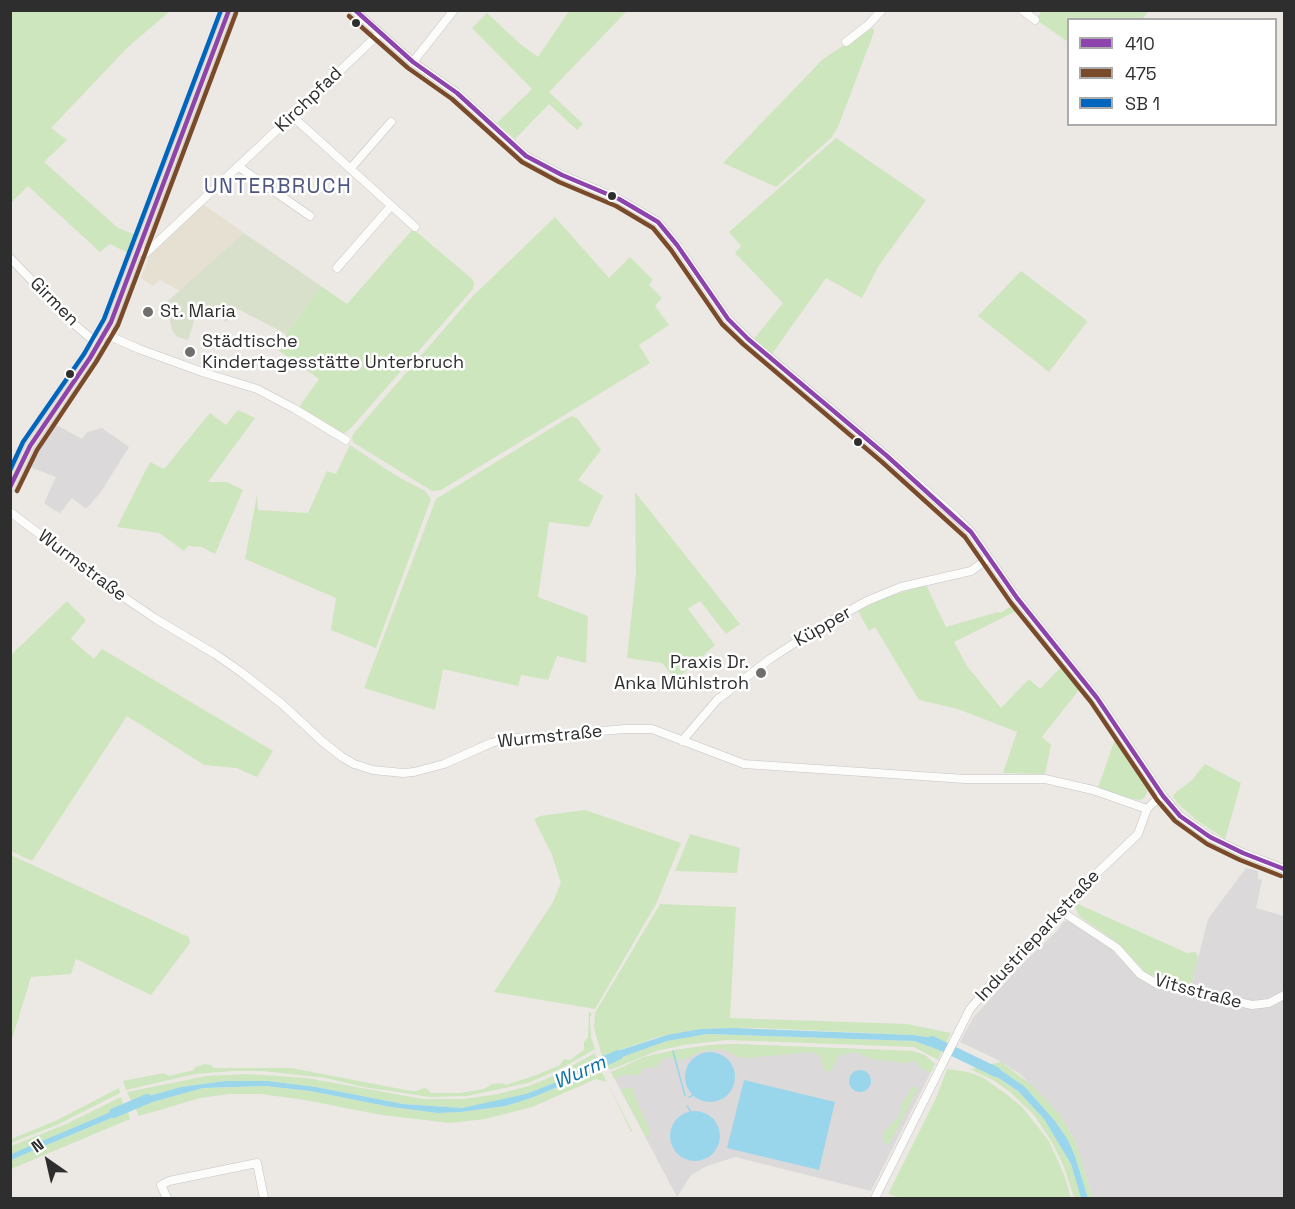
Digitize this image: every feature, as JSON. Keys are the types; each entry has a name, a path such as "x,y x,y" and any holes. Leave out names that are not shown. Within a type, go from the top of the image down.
{"main road":[{"path":"11,484 30,446 106,332 139,251 229,10"}],"street":[{"path":"354,10 413,62 457,93 526,156 562,175 636,207 658,222 677,245 728,319 748,339 971,532 1017,598 1097,698 1163,796 1180,816 1210,837 1254,858 1284,869"},
{"path":"413,62 454,10"},
{"path":"846,42 868,25 882,10"},
{"path":"1022,10 1035,20"},
{"name":"Kirchpfad","path":"139,251 146,253 379,34"},
{"path":"292,116 415,227"},
{"path":"351,168 391,122"},
{"path":"238,167 310,216"},
{"path":"337,268 391,206"},
{"name":"Girmen","path":"10,258 74,324 94,341 100,343"},
{"path":"106,332 139,349 257,389 346,440"},
{"name":"Wurmstraße","path":"10,512 125,598 241,672 323,742 354,764 388,772 414,772 444,764 491,743 506,739 625,729 652,729 744,764 965,779 1046,779 1093,790 1147,810"},
{"name":"Küpper","path":"682,741 717,700 770,659 813,631 867,601 901,587 971,571 989,558"},
{"path":"1147,810 1163,796"},
{"name":"Industrieparkstraße","path":"875,1198 970,1009 1075,894 1138,834 1147,810"},
{"name":"Vitsstraße","path":"1060,911 1117,948 1140,974 1156,984 1252,1005 1269,1003 1284,995"},
{"path":"167,1198 161,1185 169,1181 257,1163 264,1198"}],"shaded area":[{"path":"203,204 244,233 180,291 160,280 153,286 141,278 151,252"},
{"path":"53,423 82,439 87,432 102,428 129,447 100,493 86,509 72,498 60,513 44,503 56,477 27,466"},
{"path":"1246,868 1258,871 1258,879 1262,880 1256,908 1284,916 1284,1198 1093,1198 1075,1141 1060,1115 1020,1074 996,1059 960,1042 973,1018 1064,921 1069,921 1107,945 1137,976 1151,986 1189,994 1208,919"},
{"path":"735,1044 912,1051 925,1055 935,1064 871,1191 735,1157 707,1166 691,1175 677,1197 611,1072 644,1057 675,1050"}],"green space":[{"path":"11,10 170,11 128,47 51,128 67,140 44,162 118,228 136,235 130,254 110,244 100,252 28,186 11,203"},
{"path":"569,11 627,11 549,92 583,124 577,130 549,104 515,139 497,123 532,89 472,28 487,13 519,43 538,57"},
{"path":"1041,11 1149,11 1143,18 1067,18 1067,41 1037,20"},
{"path":"870,28 874,29 874,32 838,127 831,138 776,187 723,163 823,59"},
{"path":"836,138 926,200 878,267 862,298 826,278 772,354 754,339 783,303 735,253 741,246 729,232"},
{"path":"555,217 609,278 630,257 653,280 649,285 662,298 655,306 669,325 639,345 650,363 441,490 432,491 354,443 353,434 471,298"},
{"path":"413,229 471,278 474,282 473,289 352,427 345,433 339,433 299,407 319,379 278,350 286,334 321,286 347,304"},
{"path":"244,233 321,286 286,334 236,308 226,322 202,304 190,315 194,321 188,340 177,337 172,330 168,311 161,307"},
{"path":"1021,271 1087,322 1049,372 978,316"},
{"path":"238,410 255,418 208,482 227,482 243,490 215,554 202,547 188,546 184,551 159,533 117,527 150,462 164,469 210,413 226,425"},
{"path":"571,416 577,418 601,450 578,480 603,496 589,527 549,522 538,597 588,616 586,663 557,656 548,680 521,675 518,686 443,669 435,710 364,688 436,499"},
{"path":"350,445 395,475 425,491 431,499 376,648 331,630 336,598 245,559 257,495 258,510 308,513 327,471 336,474"},
{"path":"635,492 740,624 726,634 700,601 688,609 715,645 676,680 662,663 627,658 636,573"},
{"path":"926,585 946,627 1001,613 1015,603 1020,609 954,642 967,666 1001,708 1029,679 1040,689 1064,664 1082,686 1042,737 1051,745 1045,774 1003,773 1017,732 958,709 919,700 875,627 869,631 858,611 884,598"},
{"path":"67,601 86,620 71,639 94,659 102,649 273,751 257,777 236,768 204,765 127,716 32,861 11,851 11,655"},
{"path":"1116,736 1149,789 1144,798 1140,800 1125,798 1098,788"},
{"path":"1205,764 1241,783 1225,839 1195,819 1177,803 1173,796 1191,781"},
{"path":"585,810 681,843 656,904 595,1009 494,992 553,902 561,883 552,855 534,819 540,816"},
{"path":"690,834 740,848 737,873 675,871"},
{"path":"11,855 189,937 190,943 151,995 76,959 71,974 31,977 11,1042"},
{"path":"660,904 736,907 730,1018 907,1024 951,1033 946,1043 934,1038 913,1035 759,1028 700,1029 658,1037 602,1056 594,1028 595,1013"},
{"path":"1078,904 1187,953 1196,952 1198,959 1192,982 1187,985 1147,974 1118,943 1079,916 1075,907"},
{"path":"589,1011 592,1014 590,1018 591,1037 595,1049 562,1068 528,1083 467,1096 430,1097 363,1087 326,1078 262,1071 195,1074 126,1090 123,1081 164,1073 169,1076 194,1070 195,1067 204,1064 211,1065 213,1068 291,1068 411,1091 424,1088 431,1093 460,1093 484,1089 492,1084 506,1085 560,1065 564,1059 570,1060 584,1050 584,1042 588,1037"},
{"path":"708,1034 914,1041 942,1051 938,1060 914,1047 727,1040 657,1051 610,1070 605,1063 667,1041"},
{"path":"735,1044 912,1051 925,1055 935,1064 931,1072 923,1070 915,1061 905,1063 872,1059 854,1052 838,1056 831,1071 825,1071 820,1056 812,1052 746,1058 738,1057 723,1049 702,1051 678,1060 667,1057 660,1061 657,1067 643,1068 640,1075 623,1075 614,1079 611,1072 644,1057 675,1050"},
{"path":"595,1053 597,1060 554,1083 519,1097 462,1108 403,1104 316,1087 268,1081 225,1081 181,1087 131,1101 127,1092 206,1076 248,1074 307,1078 423,1099 464,1099 529,1086"},
{"path":"1001,1062 1033,1086 1060,1115 1075,1141 1093,1198 1088,1198 1068,1140 1055,1121 1025,1087 992,1064"},
{"path":"599,1067 607,1082 596,1079 532,1107 485,1119 450,1123 382,1115 260,1094 229,1094 200,1098 139,1116 135,1107 203,1088 265,1086 310,1091 391,1107 438,1113 461,1112 506,1106 534,1097 595,1071"},
{"path":"982,1067 1018,1091 1044,1119 1071,1164 1081,1198 1074,1198 1064,1167 1053,1144 1034,1115 1010,1092 993,1080 970,1069"},
{"path":"947,1069 982,1077 1022,1107 1049,1141 1065,1177 1071,1198 901,1198 888,1194 936,1098"},
{"path":"607,1082 632,1131 631,1132"},
{"path":"913,1086 918,1088 890,1143 886,1144 884,1132 900,1116 901,1105"},
{"path":"119,1088 120,1093 57,1125 11,1143 11,1139 55,1121"},
{"path":"633,1088 650,1130 650,1134 646,1137 620,1089"},
{"path":"121,1097 124,1107 11,1154 11,1146 66,1124"},
{"path":"128,1111 130,1119 11,1169 11,1160"}],"water":[{"path":"733,1028 913,1035 934,1038 946,1043 942,1051 914,1041 708,1034 667,1041 605,1063 602,1056 667,1035 700,1029"},
{"path":"710,1052 724,1056 731,1063 735,1077 731,1091 724,1098 710,1102 696,1098 689,1091 685,1077 689,1063 696,1056"},
{"path":"597,1060 599,1067 595,1071 534,1097 506,1106 461,1112 438,1113 391,1107 310,1091 265,1086 203,1088 135,1107 131,1101 181,1087 225,1081 268,1081 316,1087 403,1104 462,1108 526,1094 554,1083"},
{"path":"992,1064 1025,1087 1055,1121 1068,1140 1075,1156 1088,1198 1081,1198 1071,1164 1044,1119 1018,1091 982,1067"},
{"path":"860,1070 868,1073 871,1081 868,1089 860,1092 852,1089 849,1081 852,1073"},
{"path":"744,1080 835,1102 819,1170 727,1148"},
{"path":"125,1106 128,1111 11,1160 11,1154"},
{"path":"695,1111 704,1113 715,1122 720,1136 718,1145 709,1156 695,1161 686,1159 675,1150 670,1136 672,1127 681,1116"}],"waterway":[{"name":"Wurm","path":"932,1041 996,1072"},
{"path":"673,1051 685,1096"},
{"name":"Wurm","path":"586,1070 618,1055"},
{"path":"689,1097 694,1095"},
{"name":"Wurm","path":"114,1113 147,1099"},
{"path":"687,1106 691,1112"}],"transit line":[{"path":"10,470 23,442 84,354 104,319 221,10"},
{"name":"410","path":"10,487 30,446 90,358 111,322 229,10"},
{"name":"410","path":"355,10 413,62 457,93 526,156 562,175 619,199 658,222 677,245 728,319 748,339 887,456 971,532 1017,598 1097,698 1163,796 1180,816 1210,837 1284,869"},
{"name":"475","path":"17,491 37,450 118,325 236,13"},
{"name":"475","path":"349,16 408,68 452,99 522,162 559,182 616,206 653,228 722,324 965,537 1011,603 1091,702 1157,800 1175,821 1207,844 1281,876"}],"place":[{"name":"St. Maria","path":"148,312"},
{"name":"Städtische Kindertagesstätte Unterbruch","path":"190,352"},
{"name":"Praxis Dr. Anka Mühlstroh","path":"761,673"}],"district":[{"name":"UNTERBRUCH","path":"278,187"}]}
